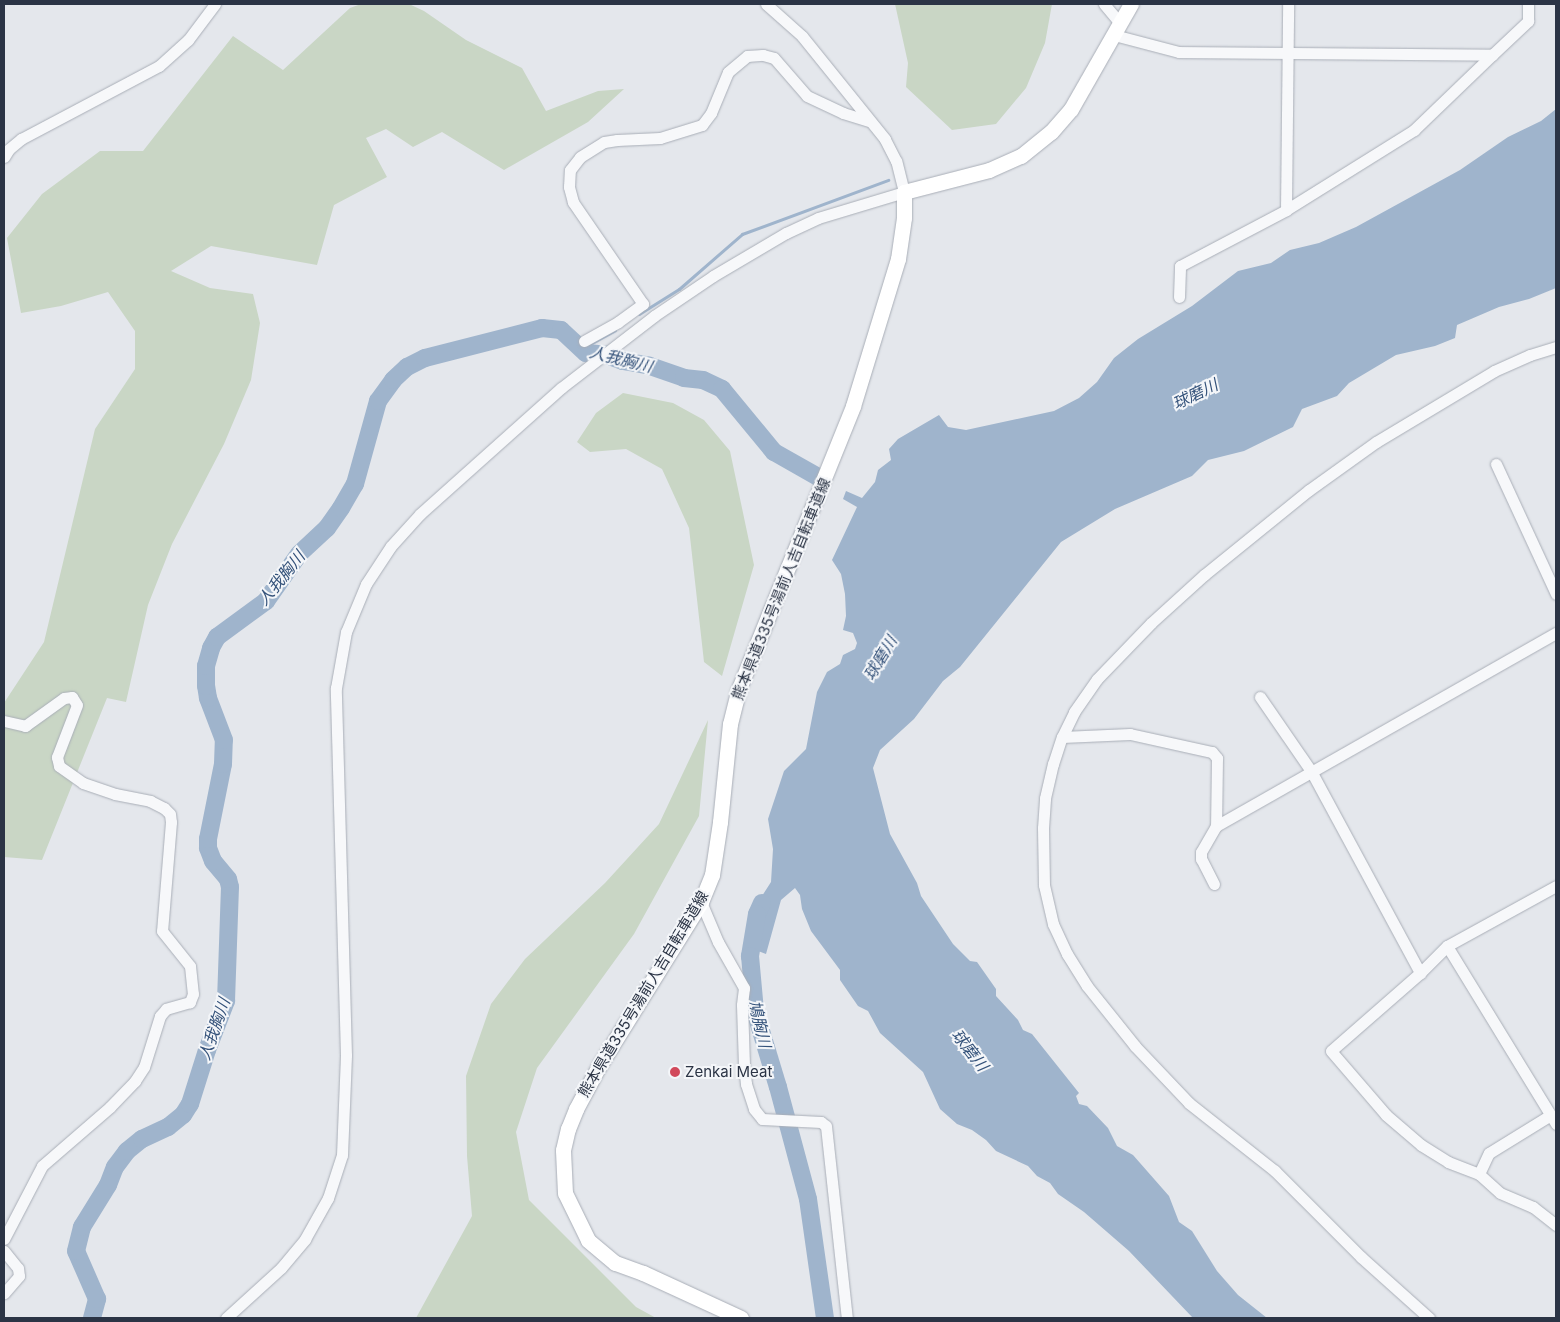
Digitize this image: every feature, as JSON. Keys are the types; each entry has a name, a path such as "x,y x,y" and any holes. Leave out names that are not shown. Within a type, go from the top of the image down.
{"main road":[{"path":"904,192 989,170 1022,156 1051,132 1071,109 1131,4"},
{"name":"熊本県道335号湯前人吉自転車道線","path":"741,1318 643,1273 615,1263 588,1240 564,1193 563,1150 568,1128 576,1109 599,1066 701,902 712,875 716,856 730,724 738,691 853,406 898,259 904,218 904,192"}],"street":[{"path":"4,157 8,149 21,139 159,66 188,40 215,4"},
{"path":"226,1318 281,1268 305,1239 328,1198 342,1155 346,1055 336,688 346,632 366,584 391,546 420,514 560,388 620,342 713,276 786,233 818,218 904,192 896,161 885,139 802,36 766,4"},
{"path":"1104,4 1117,29 1179,52 1492,55"},
{"path":"1286,210 1288,4"},
{"path":"1179,297 1180,266 1286,210 1414,130 1528,21 1528,4"},
{"path":"584,341 618,322 643,304 573,202 569,187 570,170 580,157 604,142 660,138 702,125 711,113 728,72 746,56 762,55 774,58 807,96 843,113 870,122"},
{"path":"1429,1318 1361,1257 1275,1171 1189,1103 1135,1046 1077,970 1053,924 1044,885 1043,828 1045,798 1062,737 1074,712 1097,679 1123,650 1204,575 1310,490 1376,442 1454,393 1521,359 1556,347"},
{"path":"1496,464 1555,587"},
{"path":"1216,826 1556,633"},
{"path":"4,721 24,726 30,724 64,698 72,697 77,705 57,756 59,766 83,783 115,794 150,801 164,808 170,814 172,822 162,931 190,966 193,994 190,1002 166,1009 160,1016 144,1067 135,1081 110,1107 42,1166 4,1239"},
{"path":"1260,697 1311,771 1420,973"},
{"path":"1062,737 1130,734 1212,752 1217,758 1216,826 1201,852 1201,859 1214,884"},
{"path":"1556,886 1447,946 1420,973 1331,1051 1386,1115 1421,1145 1448,1162 1479,1174 1500,1193 1532,1207 1556,1224"},
{"path":"701,902 718,942 744,988 742,1006 746,1084 754,1109 762,1119 821,1122 826,1126 847,1318"},
{"path":"1447,946 1553,1120 1488,1153 1479,1174"},
{"path":"4,1251 18,1268 19,1276 4,1293"}],"green space":[{"path":"361,4 409,4 424,11 466,40 522,68 546,111 598,91 624,89 588,122 504,170 442,132 413,147 386,129 366,138 387,177 334,205 317,265 211,246 171,271 210,288 253,294 260,323 251,380 224,444 172,544 148,605 126,702 107,698 42,860 4,857 4,703 44,642 95,429 135,369 135,331 108,292 61,306 21,313 7,238 42,194 100,151 143,151 233,36 283,70 350,8"},
{"path":"895,4 1052,4 1045,43 1026,88 996,124 952,130 906,87 908,63"},
{"path":"623,393 673,403 704,420 730,451 754,565 722,676 704,662 689,528 662,469 626,449 590,452 577,442 596,413"},
{"path":"708,720 699,816 634,934 537,1068 516,1132 529,1200 636,1307 656,1318 416,1318 472,1216 467,1156 466,1076 491,1004 525,959 605,883 659,824"}],"water":[{"name":"球磨川","path":"1556,109 1556,288 1529,299 1499,307 1457,325 1455,338 1435,346 1396,355 1349,383 1337,396 1302,409 1293,427 1244,451 1208,460 1192,476 1115,509 1061,542 960,667 943,681 914,719 880,750 873,768 890,834 917,883 921,896 953,944 970,961 977,962 996,989 996,996 1018,1020 1023,1030 1032,1034 1079,1093 1076,1096 1079,1104 1087,1106 1108,1128 1117,1146 1133,1155 1169,1196 1179,1222 1192,1231 1217,1271 1238,1295 1267,1318 1193,1318 1129,1251 1084,1212 1058,1194 1050,1183 1037,1176 1028,1166 996,1151 986,1140 972,1130 957,1124 940,1109 923,1072 880,1033 868,1011 858,1006 840,980 840,970 811,931 802,909 800,895 795,888 781,900 766,954 745,946 761,937 763,927 753,925 762,896 771,882 773,849 768,819 784,771 806,749 817,692 827,672 840,664 843,655 855,649 857,643 853,633 843,630 846,616 845,594 841,574 832,560 857,507 843,499 846,491 862,498 875,482 878,470 891,460 889,449 898,439 939,415 948,427 966,430 1054,411 1079,398 1097,382 1114,358 1138,339 1192,306 1238,271 1271,263 1290,250 1319,243 1356,227 1460,170 1508,137 1541,121"}],"waterway":[{"path":"639,314 679,289 742,234 888,180"},
{"name":"人我胸川","path":"92,1318 97,1299 76,1251 82,1227 108,1185 115,1167 127,1151 142,1139 168,1127 183,1115 190,1104 207,1050 226,1001 230,887 228,879 213,861 208,848 208,839 223,764 224,740 208,698 206,686 206,666 211,648 217,637 266,601 299,554 327,528 341,508 355,484 378,401 393,380 407,367 425,358 542,328 561,330 586,353 607,355 623,361 650,366 684,378 703,380 722,389 774,452 818,477"},
{"path":"581,349 615,330"},
{"name":"鳩胸川","path":"762,903 757,914 750,956 755,1011 778,1087 808,1199 825,1318"}],"place":[{"name":"Zenkai Meat","path":"675,1072"}]}
